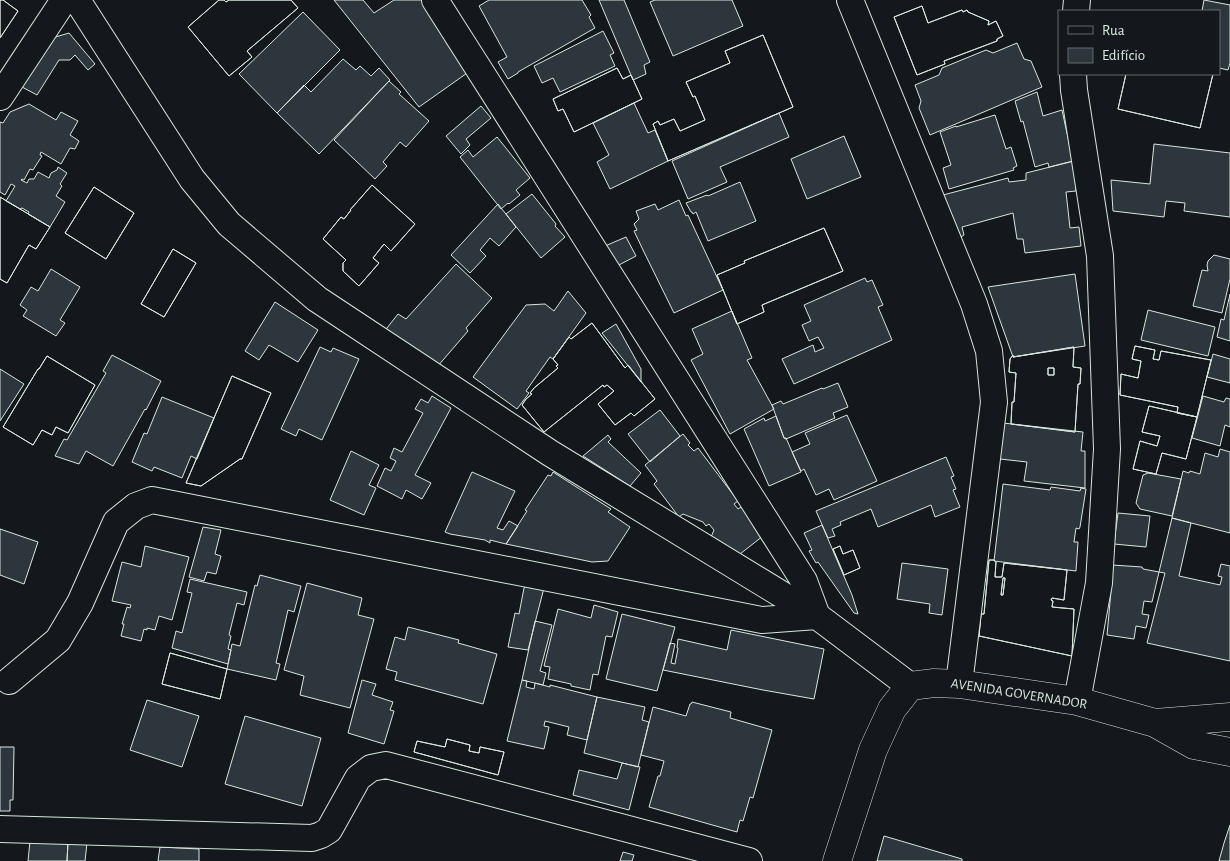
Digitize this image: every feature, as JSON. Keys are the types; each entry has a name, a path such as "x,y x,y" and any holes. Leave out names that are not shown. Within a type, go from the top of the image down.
{"street":[{"path":"0,97 64,0"},
{"path":"77,0 192,179 229,224 317,299 550,453 817,616 910,686 892,709 872,750 837,861"},
{"path":"435,0 804,581 817,616"},
{"path":"850,0 974,304 989,351 994,402 959,684"},
{"path":"1073,75 1100,256 1107,450 1099,583 1077,701"},
{"path":"9,681 58,640 80,603 116,522 136,506 152,500 762,620 817,616"},
{"name":"AVENIDA GOVERNADOR","path":"910,686 934,683 959,684 1077,701 1155,723 1194,745 1230,752"},
{"name":"AVENIDA GOVERNADOR","path":"1155,723 1230,717"},
{"path":"0,829 312,838 329,830 358,778 371,768 386,765 748,861"}],"building":[{"path":"0,0 3,0 18,11 0,38"},
{"path":"0,0 3,0 18,11 0,38"},
{"path":"219,0 226,2 229,0 291,0 298,8 247,51 252,57 229,76 188,27"},
{"path":"219,0 226,2 229,0 291,0 298,8 247,51 252,57 229,76 188,27"},
{"path":"334,0 363,0 374,13 394,0 424,0 470,71 419,107"},
{"path":"489,0 582,0 591,15 589,17 595,28 508,79 498,62 507,57 479,6"},
{"path":"599,0 624,0 650,62 644,65 646,74 633,80"},
{"path":"655,0 732,0 743,26 673,56 650,2"},
{"path":"1204,0 1230,5 1230,63 1228,70 1220,68 1220,10 1202,10"},
{"path":"922,6 928,23 962,10 963,12 967,10 989,21 988,25 996,21 1003,36 997,39 997,41 944,61 945,64 917,75 894,17"},
{"path":"922,6 928,23 962,10 963,12 967,10 989,21 988,25 996,21 1003,36 997,39 997,41 944,61 945,64 917,75 894,17"},
{"path":"303,12 340,50 277,113 239,74"},
{"path":"603,31 614,53 610,55 615,66 560,92 553,78 542,83 534,66"},
{"path":"69,33 95,64 88,70 75,55 70,60 59,60 37,95 22,87 52,38"},
{"path":"763,35 793,107 668,161 653,124 658,121 660,125 674,119 680,131 705,120 695,96 693,97 686,82 730,63 725,51"},
{"path":"763,35 793,107 668,161 653,124 658,121 660,125 674,119 680,131 705,120 695,96 693,97 686,82 730,63 725,51"},
{"path":"1017,43 1024,59 1031,61 1042,87 930,135 919,108 921,101 915,85 939,75 942,68 986,50 993,53"},
{"path":"343,59 356,70 360,66 371,76 379,68 390,80 319,154 277,113 304,85 311,92"},
{"path":"617,68 623,79 631,75 642,99 574,132 563,109 558,111 553,99"},
{"path":"617,68 623,79 631,75 642,99 574,132 563,109 558,111 553,99"},
{"path":"1126,75 1213,75 1200,128 1118,109"},
{"path":"1126,75 1213,75 1200,128 1118,109"},
{"path":"389,81 401,92 399,94 429,121 406,147 400,142 383,162 387,166 375,179 334,140"},
{"path":"1037,92 1043,116 1062,110 1073,161 1049,167 1048,163 1035,167 1023,121 1021,122 1015,101"},
{"path":"634,103 648,133 655,130 668,161 610,189 597,162 609,155 593,123"},
{"path":"29,104 56,120 61,112 78,121 70,135 79,141 75,149 70,148 61,164 41,152 40,155 42,156 33,170 30,169 24,180 21,180 27,183 29,179 34,179 38,172 49,178 51,173 57,170 58,167 67,173 60,184 62,186 56,196 65,202 50,227 28,214 29,212 6,201 15,186 11,184 5,195 0,192 0,122 3,123 10,112"},
{"path":"481,106 491,118 466,139 470,145 461,154 446,136"},
{"path":"779,113 789,137 720,167 727,182 688,199 672,161"},
{"path":"995,115 1006,149 1011,147 1017,166 1013,168 1014,170 949,189 943,168 951,165 940,132"},
{"path":"844,136 861,177 807,199 791,159"},
{"path":"497,137 530,178 516,190 520,195 501,209 460,157 468,150 473,157"},
{"path":"1154,144 1230,153 1230,217 1184,211 1185,203 1166,201 1164,217 1113,211 1111,180 1150,184"},
{"path":"1074,161 1076,191 1066,192 1070,228 1079,227 1081,246 1025,253 1023,239 1017,239 1013,213 962,227 964,235 961,237 943,195 1008,178 1009,182 1026,180 1026,173"},
{"path":"740,182 756,221 708,241 696,212 693,214 686,203"},
{"path":"372,185 415,224 391,251 384,244 373,258 379,263 359,286 343,271 343,263 346,260 323,239 341,217 344,219"},
{"path":"372,185 415,224 391,251 384,244 373,258 379,263 359,286 343,271 343,263 346,260 323,239 341,217 344,219"},
{"path":"94,187 134,213 106,259 65,233"},
{"path":"94,187 134,213 106,259 65,233"},
{"path":"532,194 565,237 541,258 506,214"},
{"path":"0,197 50,227 36,249 29,245 7,283 0,279"},
{"path":"0,197 50,227 36,249 29,245 7,283 0,279"},
{"path":"679,200 723,290 674,313 634,231 637,230 634,224 639,219 636,211 655,204 658,210"},
{"path":"498,204 516,227 499,246 490,238 480,250 486,256 470,273 451,255"},
{"path":"824,228 843,271 762,305 764,312 737,324 717,275 745,263 744,261"},
{"path":"824,228 843,271 762,305 764,312 737,324 717,275 745,263 744,261"},
{"path":"626,237 636,256 617,266 605,246"},
{"path":"173,249 196,263 164,317 141,304"},
{"path":"173,249 196,263 164,317 141,304"},
{"path":"1214,255 1230,259 1230,279 1222,313 1193,306 1202,270 1208,271 1208,261"},
{"path":"456,264 492,298 466,328 468,331 437,367 383,333 398,314 406,319"},
{"path":"51,269 80,287 60,320 65,323 56,336 23,316 27,310 20,305 31,287 38,291"},
{"path":"1075,274 1085,346 1013,357 988,287"},
{"path":"865,278 867,282 872,280 883,305 878,307 892,340 794,384 782,359 813,345 815,352 824,348 818,337 809,341 802,325 811,321 804,305"},
{"path":"568,291 586,313 553,359 550,357 526,391 529,393 517,409 473,377 526,305 545,304 554,311"},
{"path":"1230,294 1230,341 1217,337 1221,319 1224,320"},
{"path":"275,302 318,330 298,362 269,345 259,360 245,351"},
{"path":"1148,310 1215,327 1208,356 1141,340"},
{"path":"732,311 752,358 747,360 774,409 730,434 691,360 703,354 692,329"},
{"path":"592,323 625,368 628,365 655,399 634,416 631,413 615,425 598,404 614,391 607,385 604,387 603,385 544,432 522,405 532,394 530,393 534,388 558,368 553,359 569,337 571,339"},
{"path":"592,323 625,368 628,365 655,399 634,416 631,413 615,425 598,404 614,391 607,385 604,387 603,385 544,432 522,405 532,394 530,393 534,388 558,368 553,359 569,337 571,339"},
{"path":"616,324 641,369 641,382 602,333"},
{"path":"1135,346 1155,350 1153,359 1159,360 1161,351 1211,360 1197,417 1177,413 1178,407 1120,395 1121,374 1138,378 1141,361 1132,359"},
{"path":"1135,346 1155,350 1153,359 1159,360 1161,351 1211,360 1197,417 1177,413 1178,407 1120,395 1121,374 1138,378 1141,361 1132,359"},
{"path":"320,347 331,352 333,348 359,359 322,440 299,429 296,436 281,429"},
{"path":"1074,347 1073,367 1081,368 1075,432 1011,424 1016,373 1009,372 1010,359 1013,355 1013,357","holes":["1048,368 1054,368 1054,375 1048,375"]},
{"path":"1074,347 1073,367 1081,368 1075,432 1011,424 1016,373 1009,372 1010,359 1013,355 1013,357","holes":["1048,368 1054,368 1054,375 1048,375"]},
{"path":"1213,354 1230,359 1230,383 1207,377"},
{"path":"112,355 161,381 146,410 113,466 86,451 79,464 55,456 64,439 67,440 106,373 103,371"},
{"path":"47,356 95,385 68,433 56,427 52,435 42,430 33,445 3,427"},
{"path":"47,356 95,385 68,433 56,427 52,435 42,430 33,445 3,427"},
{"path":"0,369 24,384 0,421"},
{"path":"232,376 271,393 242,459 201,486 186,483"},
{"path":"232,376 271,393 242,459 201,486 186,483"},
{"path":"838,383 848,407 833,413 835,418 786,439 784,438 772,405 781,401 783,404"},
{"path":"432,396 451,408 415,475 431,483 422,499 406,490 402,499 377,486 385,468 391,471 396,461 390,458 394,448 402,452 423,413 415,409 421,399 428,403"},
{"path":"1203,396 1224,402 1226,398 1230,399 1230,427 1225,425 1220,446 1192,438"},
{"path":"162,397 214,418 197,459 191,456 182,478 154,467 152,471 132,462 144,433 147,434"},
{"path":"1149,406 1197,417 1186,459 1162,453 1156,474 1133,469 1140,441 1157,446 1160,436 1142,432"},
{"path":"1149,406 1197,417 1186,459 1162,453 1156,474 1133,469 1140,441 1157,446 1160,436 1142,432"},
{"path":"660,410 680,436 650,462 628,434"},
{"path":"847,415 877,481 834,500 829,489 816,495 804,469 801,471 792,452 810,444 805,433"},
{"path":"776,416 784,438 786,438 801,472 769,486 744,429 764,418 765,421"},
{"path":"1003,423 1083,432 1081,451 1085,451 1085,488 1024,481 1027,462 1000,459"},
{"path":"683,434 690,443 688,445 694,451 698,448 738,501 734,504 738,509 741,507 763,536 740,554 711,537 714,530 709,524 706,526 703,522 683,514 679,517 654,484 657,481 645,465"},
{"path":"608,435 611,439 608,442 641,473 630,486 583,456"},
{"path":"1220,449 1230,452 1230,533 1172,518 1183,471 1200,474 1205,453 1218,457"},
{"path":"351,451 379,465 369,485 376,488 364,515 330,500"},
{"path":"946,457 954,476 951,477 956,489 953,490 960,507 935,517 931,505 878,527 871,509 840,522 841,525 832,529 835,536 828,538 816,511"},
{"path":"472,472 515,491 497,528 503,530 509,521 518,526 506,544 490,540 490,543 485,540 445,532"},
{"path":"553,472 611,509 608,512 630,527 608,561 592,562 506,544 527,511 525,510 548,475 551,476"},
{"path":"1148,473 1181,479 1172,516 1140,509 1136,503 1143,475"},
{"path":"1003,484 1050,490 1051,487 1080,491 1081,488 1086,489 1080,527 1079,529 1076,528 1074,542 1078,542 1076,571 994,561"},
{"path":"1118,513 1150,516 1146,547 1114,544"},
{"path":"1172,518 1191,523 1179,576 1220,585 1222,577 1218,576 1221,564 1230,566 1230,661 1147,643 1165,573 1159,572"},
{"path":"822,525 852,595 858,614 854,613 809,551 812,550 804,533"},
{"path":"203,527 221,530 215,554 221,556 216,574 207,572 204,581 189,577"},
{"path":"0,529 38,542 24,584 0,575"},
{"path":"145,546 189,557 172,620 159,616 155,630 144,629 141,641 121,636 127,607 130,608 131,605 112,601 122,562 141,567"},
{"path":"840,546 843,554 853,550 860,568 844,575 833,549"},
{"path":"840,546 843,554 853,550 860,568 844,575 833,549"},
{"path":"989,560 996,562 995,577 1002,577 1004,563 1067,570 1064,600 1052,598 1051,600 1053,601 1052,607 1074,609 1072,656 979,636 981,614 984,614","holes":["1003,578 1005,578 1003,595 1001,595"]},
{"path":"989,560 996,562 995,577 1002,577 1004,563 1067,570 1064,600 1052,598 1051,600 1053,601 1052,607 1074,609 1072,656 979,636 981,614 984,614","holes":["1003,578 1005,578 1003,595 1001,595"]},
{"path":"902,563 948,569 942,615 929,613 930,604 897,599"},
{"path":"1112,565 1142,567 1143,569 1159,572 1152,602 1144,601 1142,614 1149,615 1146,628 1136,626 1134,639 1107,635"},
{"path":"260,575 301,586 294,612 288,610 276,663 280,664 276,680 227,669 232,644 240,646 255,585 257,586"},
{"path":"190,579 247,592 244,605 237,603 229,635 231,636 228,649 231,650 228,664 172,648 176,631 182,633 192,593 187,592"},
{"path":"307,583 362,598 358,615 374,619 350,708 300,695 304,676 284,670"},
{"path":"545,584 528,650 508,647 515,613 519,614 524,588 526,585"},
{"path":"594,605 618,612 612,637 606,636 598,675 593,674 590,690 548,679 550,667 544,666 558,609 591,618"},
{"path":"622,614 675,627 657,691 606,679"},
{"path":"535,621 552,625 540,671 546,673 543,685 522,680"},
{"path":"408,627 459,640 458,643 497,654 483,704 395,680 397,672 386,669 395,637 405,640"},
{"path":"731,630 824,649 814,699 663,670 670,643 675,644 671,663 675,664 678,639 727,650"},
{"path":"170,653 227,669 220,699 162,684"},
{"path":"170,653 227,669 220,699 162,684"},
{"path":"362,680 376,684 372,695 393,702 390,710 394,711 384,744 348,733"},
{"path":"522,680 527,681 526,687 534,689 535,683 597,697 587,740 567,735 569,727 545,721 544,726 549,727 544,749 507,741"},
{"path":"597,697 645,707 642,720 649,722 638,767 584,753"},
{"path":"147,700 199,716 182,767 130,750"},
{"path":"692,702 731,712 730,718 772,730 753,798 750,797 743,821 740,820 737,832 649,807 664,761 641,755 653,707 686,716"},
{"path":"245,716 321,738 302,806 225,784"},
{"path":"447,739 470,745 469,751 479,753 480,747 504,752 498,775 414,752 417,741 445,747"},
{"path":"447,739 470,745 469,751 479,753 480,747 504,752 498,775 414,752 417,741 445,747"},
{"path":"0,747 14,747 13,800 10,800 10,811 0,811"},
{"path":"622,763 640,767 629,810 573,795 579,770 617,779"},
{"path":"1230,825 1230,861 1219,861 1224,843"},
{"path":"884,836 962,859 962,861 877,861"},
{"path":"30,841 68,842 67,861 28,861"},
{"path":"68,842 87,843 85,861 67,861"},
{"path":"160,847 199,849 199,861 158,861"},
{"path":"623,852 634,855 632,861 620,861"}]}
